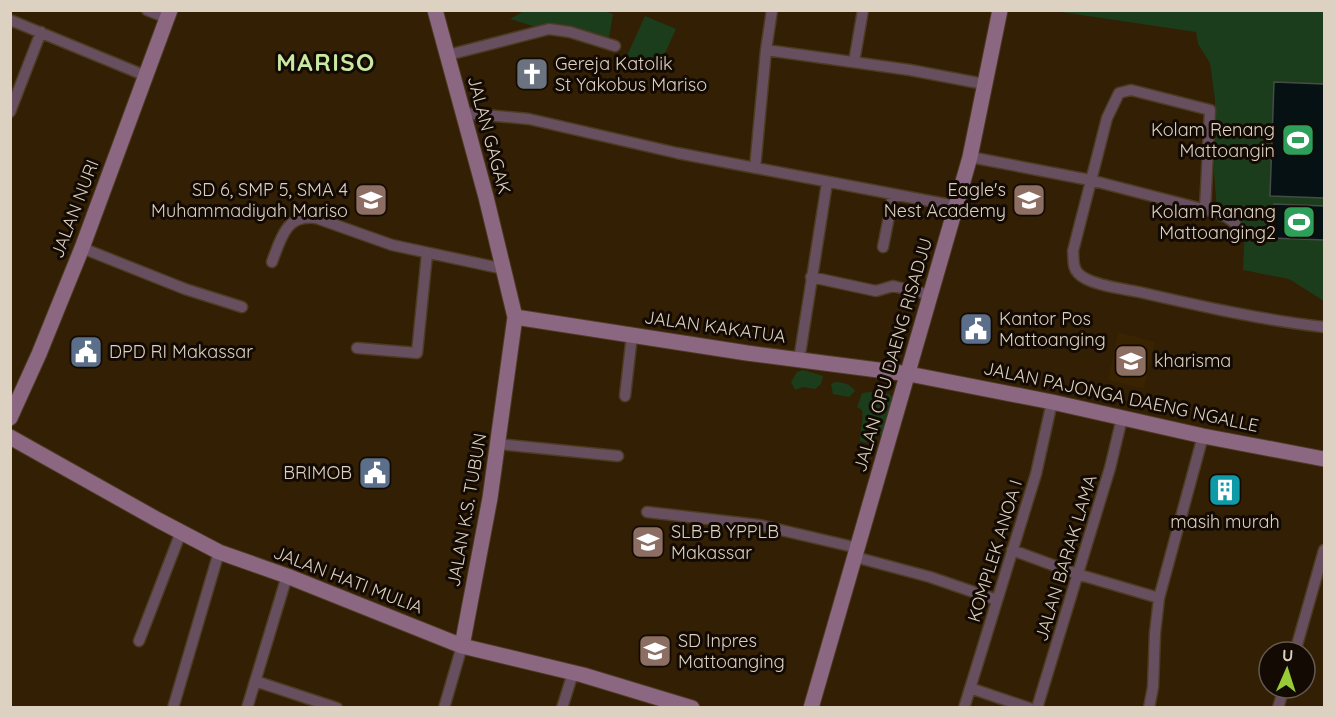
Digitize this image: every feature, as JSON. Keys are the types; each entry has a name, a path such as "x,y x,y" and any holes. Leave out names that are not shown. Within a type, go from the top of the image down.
{"main road":[{"name":"JALAN GAGAK","path":"435,10 515,317"},
{"name":"JALAN OPU DAENG RISADJU","path":"811,708 956,206 969,157 1000,10"},
{"name":"JALAN NURI","path":"10,418 82,248 168,14"},
{"name":"JALAN KAKATUA","path":"515,317 799,360 909,374"},
{"name":"JALAN K.S. TUBUN","path":"462,646 498,444 515,317"},
{"name":"JALAN PAJONGA DAENG NGALLE","path":"909,374 1324,459"},
{"name":"JALAN HATI MULIA","path":"10,436 219,552 287,576 462,646 573,673 674,705 692,708"}],"street":[{"path":"147,10 168,14"},
{"path":"755,168 772,10"},
{"path":"854,62 863,10"},
{"path":"10,20 146,76"},
{"path":"448,55 549,30 570,32 615,46"},
{"path":"10,112 41,32"},
{"path":"766,50 984,84"},
{"path":"1205,210 1210,110 1131,90 1119,93 1107,118 1090,180 1074,251 1074,265 1077,273 1086,279 1209,308 1288,323 1324,327"},
{"path":"463,113 529,119 677,153 893,196 956,206"},
{"path":"969,157 1090,180 1222,214 1235,222 1239,236"},
{"path":"799,360 826,183"},
{"path":"883,246 893,196"},
{"path":"272,262 287,228 299,217 307,216 392,245 504,270"},
{"path":"82,248 185,289 242,307"},
{"path":"357,348 417,353 427,254"},
{"path":"811,277 876,291 893,286 931,295"},
{"path":"625,396 632,335"},
{"name":"KOMPLEK ANOA I","path":"964,708 1036,474 1052,402"},
{"name":"JALAN BARAK LAMA","path":"1037,708 1110,468 1122,418"},
{"path":"1149,708 1153,687 1159,598 1203,436"},
{"path":"498,444 618,456"},
{"path":"647,512 759,525 857,553 997,600"},
{"path":"139,641 181,532"},
{"path":"1012,550 1077,574 1159,598"},
{"path":"1298,640 1324,550"},
{"path":"173,708 219,552"},
{"path":"247,708 287,576"},
{"name":"JALAN K.S. TUBUN","path":"444,708 462,646"},
{"path":"562,708 573,673"},
{"path":"255,681 337,708"},
{"path":"970,688 1029,708"}],"shaded area":[{"name":"Kolam Renang Mattoangin","path":"1274,82 1324,84 1324,198 1270,196"},
{"name":"Kolam Ranang Mattoanging2","path":"1274,204 1324,206 1324,240 1272,238"},
{"name":"kharisma","path":"1118,332 1155,342 1144,389 1108,380"}],"green space":[{"path":"526,10 601,10 613,14 607,49 510,19"},
{"path":"1054,11 1324,11 1324,301 1289,279 1243,270 1245,226 1218,222 1214,173 1215,100 1210,63 1198,44 1196,32"},
{"path":"645,16 676,29 658,69 625,60"},
{"path":"803,370 823,376 821,384 815,389 803,387 795,390 791,382 797,372"},
{"path":"835,382 846,384 855,391 849,397 833,394 831,384"},
{"path":"862,393 889,394 894,399 885,432 867,443 860,441 862,410 857,407"}],"place":[{"name":"Gereja Katolik St Yakobus Mariso","path":"532,74"},
{"name":"Kolam Renang Mattoangin","path":"1298,140"},
{"name":"SD 6, SMP 5, SMA 4 Muhammadiyah Mariso","path":"371,200"},
{"name":"Eagle's Nest Academy","path":"1029,200"},
{"name":"Kolam Ranang Mattoanging2","path":"1299,222"},
{"name":"Kantor Pos Mattoanging","path":"976,329"},
{"name":"DPD RI Makassar","path":"86,352"},
{"name":"kharisma","path":"1131,361"},
{"name":"BRIMOB","path":"375,473"},
{"name":"masih murah","path":"1225,490"},
{"name":"SLB-B YPPLB Makassar","path":"648,542"},
{"name":"SD Inpres Mattoanging","path":"655,651"}],"district":[{"name":"MARISO","path":"326,63"}]}
